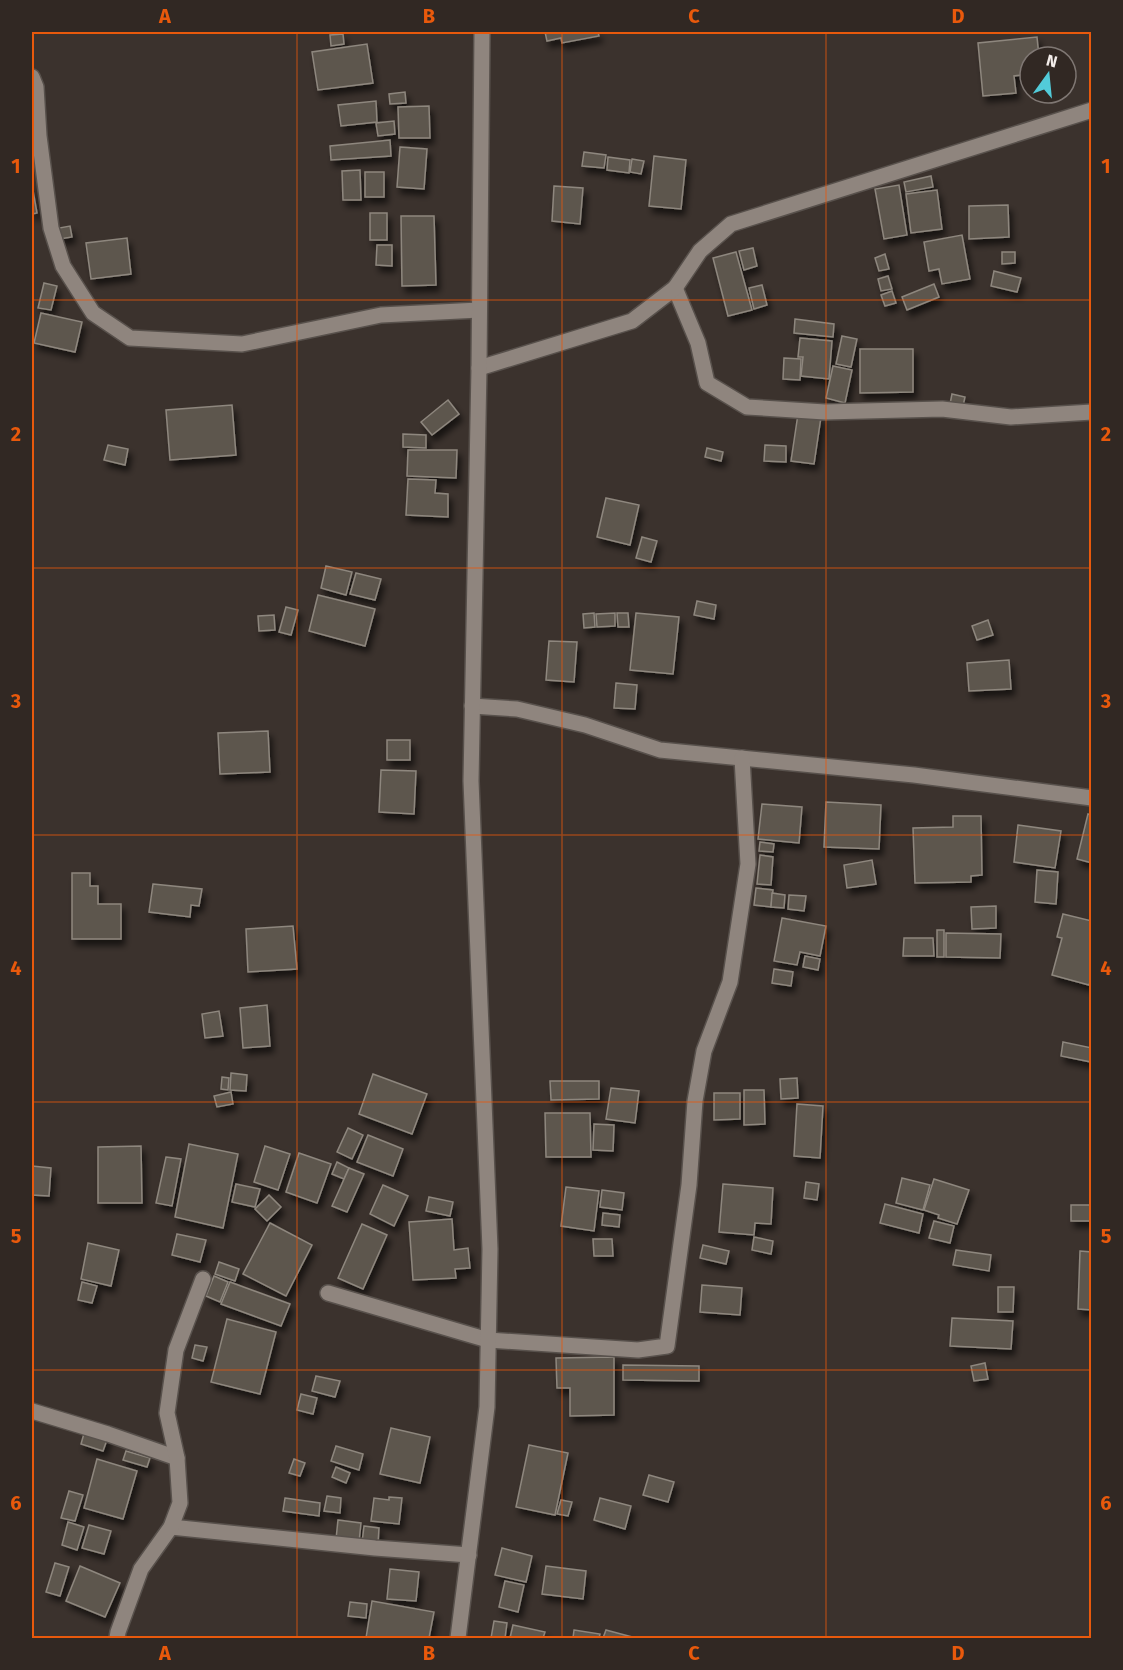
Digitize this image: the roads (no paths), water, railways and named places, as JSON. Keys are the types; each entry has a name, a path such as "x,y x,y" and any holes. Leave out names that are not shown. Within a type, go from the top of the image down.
{"street":[{"path":"458,1638 487,1407 490,1249 471,781 479,368 482,32"},
{"path":"32,77 36,87 39,136 51,228 63,266 93,313 129,338 242,344 381,315 479,310"},
{"path":"479,368 633,321 675,288 700,251 731,224 1092,110"},
{"path":"675,288 698,343 707,383 747,407 825,412 942,410 1011,417 1092,412"},
{"path":"472,706 517,709 573,722 660,750 914,775 1092,798"},
{"path":"328,1293 488,1340 638,1350 668,1346 689,1185 695,1101 704,1051 730,982 748,864 742,758"},
{"path":"117,1638 141,1569 171,1527 180,1503 177,1458 167,1413 176,1350 203,1279"},
{"path":"32,1411 177,1458"},
{"path":"171,1527 375,1548 469,1555"}]}
